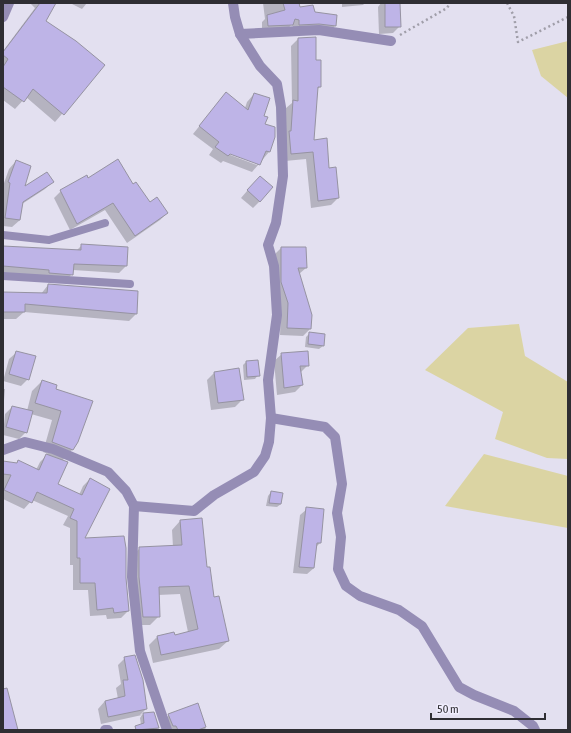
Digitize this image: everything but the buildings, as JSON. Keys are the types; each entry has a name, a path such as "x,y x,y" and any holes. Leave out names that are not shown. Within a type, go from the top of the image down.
{"street":[{"path":"3,17 9,3"},
{"path":"134,506 194,511 214,495 254,472 265,456 269,442 271,418 268,380 277,315 274,266 268,245 276,223 283,176 281,107 277,84 260,66 240,34 233,3"},
{"path":"240,34 319,30 391,41"},
{"path":"271,418 325,428 334,437 342,484 337,513 341,537 338,569 346,586 360,596 399,610 422,626 459,687 474,695 514,710 533,726 535,730"},
{"path":"3,450 25,442 53,448 108,472 126,491 134,506 132,577 140,651 167,730"}],"lane":[{"path":"3,235 49,240 105,223"},
{"path":"3,276 130,284"}],"path":[{"path":"391,41 447,8 450,3"},
{"path":"507,3 514,16 518,42 568,17"}],"shaded area":[{"path":"568,41 568,98 541,76 532,50"},
{"path":"519,324 525,356 568,382 568,459 547,458 495,439 503,412 425,370 468,328"},
{"path":"484,454 568,476 568,528 445,506"}]}
